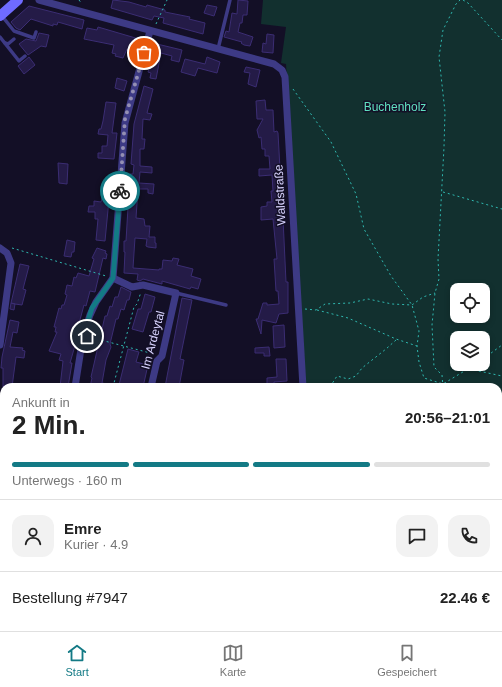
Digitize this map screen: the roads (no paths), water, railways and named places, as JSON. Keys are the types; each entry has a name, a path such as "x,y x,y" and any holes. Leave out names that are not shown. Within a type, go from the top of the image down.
{"main road":[{"path":"1,16 18,0"}],"street":[{"path":"39,0 218,50"},
{"path":"76,383 81,349 88,346 90,340 85,330 92,308 113,278 125,123 151,32"},
{"name":"Waldstraße","path":"218,50 274,64 282,70 284,77 303,383"},
{"path":"0,248 7,253 11,263 0,343"},
{"path":"113,278 132,287 143,285 176,294"},
{"name":"Im Ardeytal","path":"152,383 157,361 162,356 176,294"}],"lane":[{"path":"218,50 230,0"},
{"path":"1,16 14,31 34,38 36,32"},
{"path":"0,37 19,61 25,56"},
{"path":"5,43 8,44 14,39"},
{"path":"176,294 226,305"}],"park label":[{"name":"Buchenholz","path":"395,107"}]}
